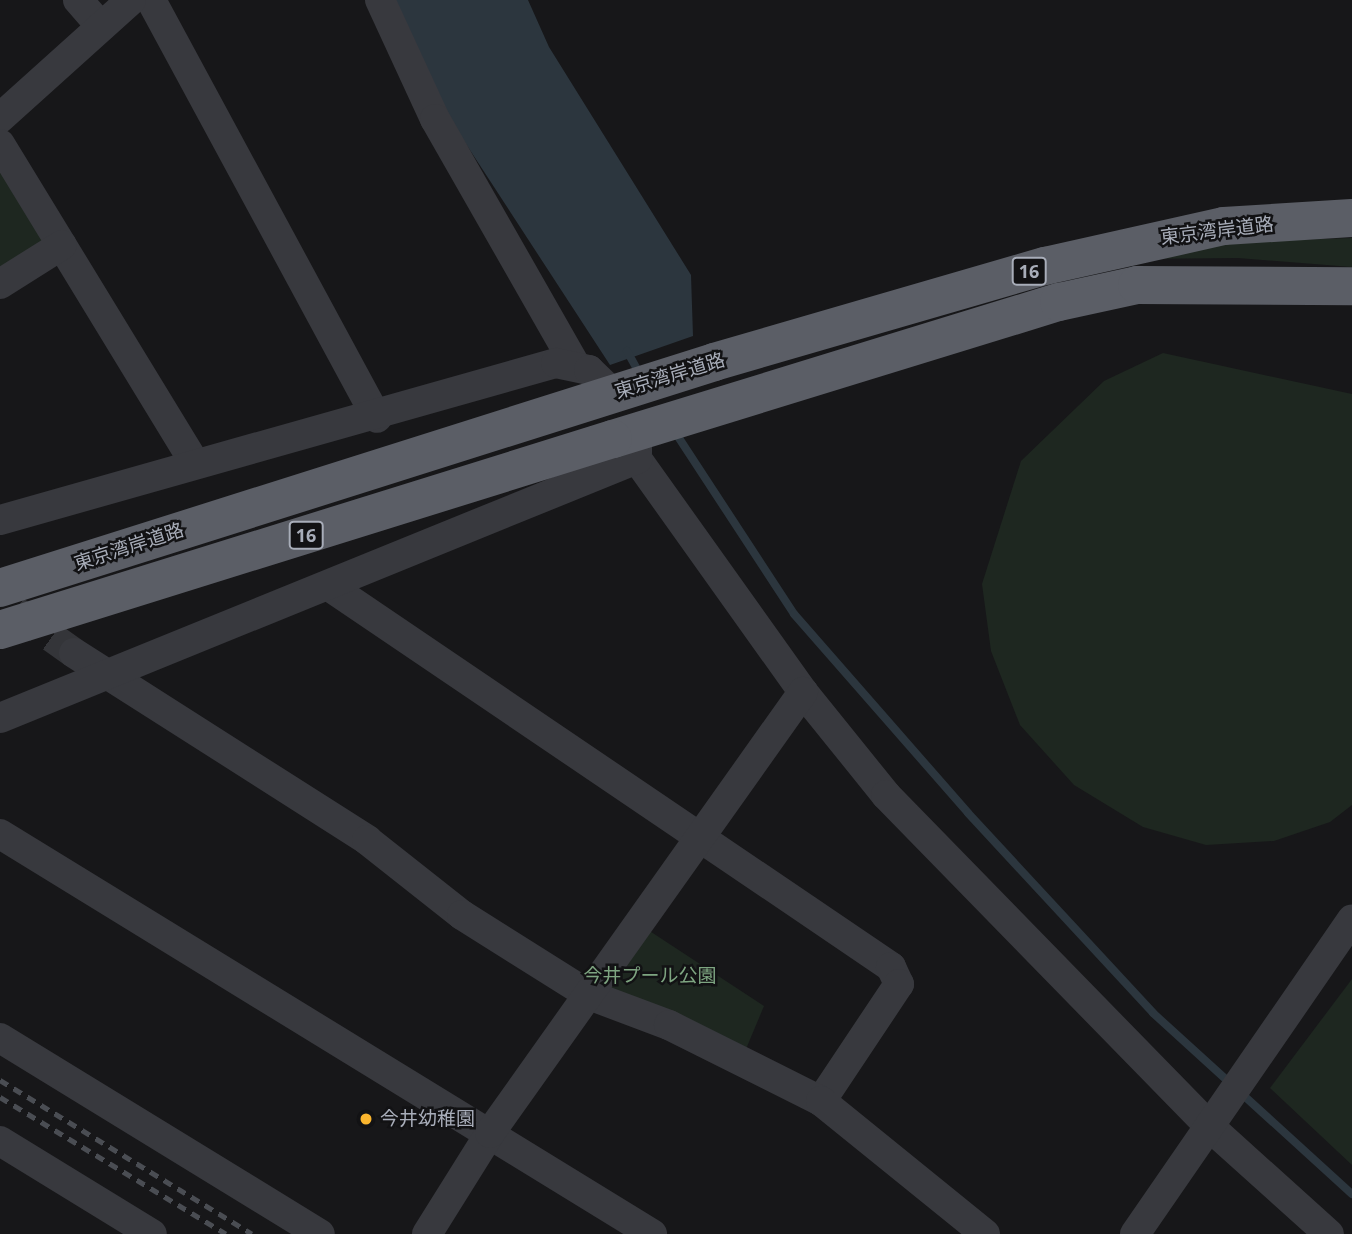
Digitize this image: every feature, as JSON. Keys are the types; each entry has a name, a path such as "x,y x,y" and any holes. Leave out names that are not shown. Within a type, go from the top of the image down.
{"highway":[{"name":"東京湾岸道路","path":"0,588 714,362 1130,243 1224,226 1352,218"},
{"name":"16","path":"0,630 634,440 732,401 1059,302 1137,285 1352,286"}],"street":[{"path":"78,0 102,26"},
{"path":"0,118 131,0"},
{"path":"151,0 377,418"},
{"path":"380,0 435,119 573,363 608,395"},
{"path":"0,144 195,464"},
{"path":"0,284 62,245"},
{"path":"0,520 195,464 377,418 498,377 573,363"},
{"path":"0,718 329,586 634,440 803,692 886,795 1215,1118 1329,1234"},
{"path":"329,586 891,967 899,984 821,1101"},
{"path":"74,653 368,840 462,915 589,995 669,1025 821,1101 985,1234"},
{"path":"427,1234 490,1133 803,692"},
{"path":"0,834 652,1234"},
{"path":"1135,1234 1352,920"},
{"path":"0,1038 320,1234"},
{"path":"0,1141 152,1234"}],"green space":[{"path":"0,144 62,245 0,284"},
{"path":"1352,238 1352,267 1238,258 1131,259 1230,242"},
{"path":"1163,353 1352,394 1352,805 1330,822 1274,841 1206,845 1143,827 1074,785 1020,725 991,651 982,584 1021,461 1104,381"},
{"name":"今井プール公園","path":"639,924 764,1006 741,1061 589,995"},
{"path":"1352,979 1352,1165 1270,1088"}],"shaded area":[{"path":"395,0 528,0 549,47 691,275 693,336 610,365 449,118"}],"waterway":[{"path":"627,351 641,376"},
{"path":"675,432 794,614 968,813 1153,1013 1352,1194"}],"tunnel":[{"path":"15,611 74,653"}],"railway":[{"path":"0,1080 252,1234"},
{"path":"0,1097 226,1234"}],"place":[{"name":"今井幼稚園","path":"366,1119"}]}
